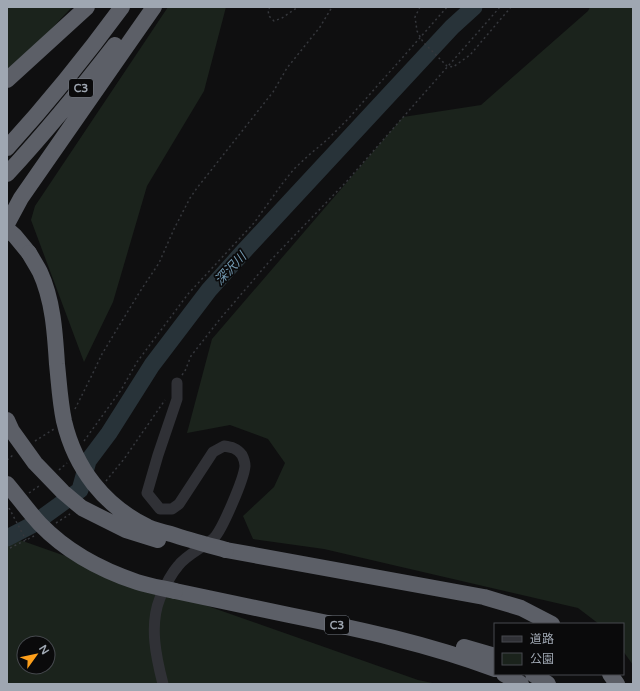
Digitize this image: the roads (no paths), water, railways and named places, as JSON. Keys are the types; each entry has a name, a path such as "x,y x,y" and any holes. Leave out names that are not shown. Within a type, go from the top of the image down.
{"highway":[{"path":"7,80 87,7"},
{"name":"C3","path":"7,148 68,78 122,7"},
{"name":"C3","path":"11,169 69,103 143,7"},
{"path":"7,224 21,198 154,7"},
{"path":"7,229 15,236 29,254 40,272 47,291 55,334 60,399 64,420 75,453 95,487 111,504 130,517 149,527 226,550"},
{"path":"7,420 12,432 35,463 64,492 82,508 126,530 155,539 226,550 484,597 521,608 550,623"},
{"name":"C3","path":"7,484 44,528"},
{"name":"C3","path":"7,502 22,510 61,542 82,556 105,569 137,582 371,632 468,658 494,669"},
{"name":"C3","path":"281,613 422,637 494,656"},
{"path":"506,675 521,684"},
{"path":"534,675 548,684"},
{"path":"611,675 616,684"}],"street":[{"path":"163,684 158,665 154,633 155,616 160,599 170,577 178,565 188,556 214,538 223,525 241,481 245,466 242,455 235,448 224,446 213,452 179,504 172,509 160,509 147,493 177,399 177,383"}],"waterway":[{"name":"深沢川","path":"7,538 32,525 80,490 88,461 109,433 152,365 209,290 452,27 474,7"}]}
